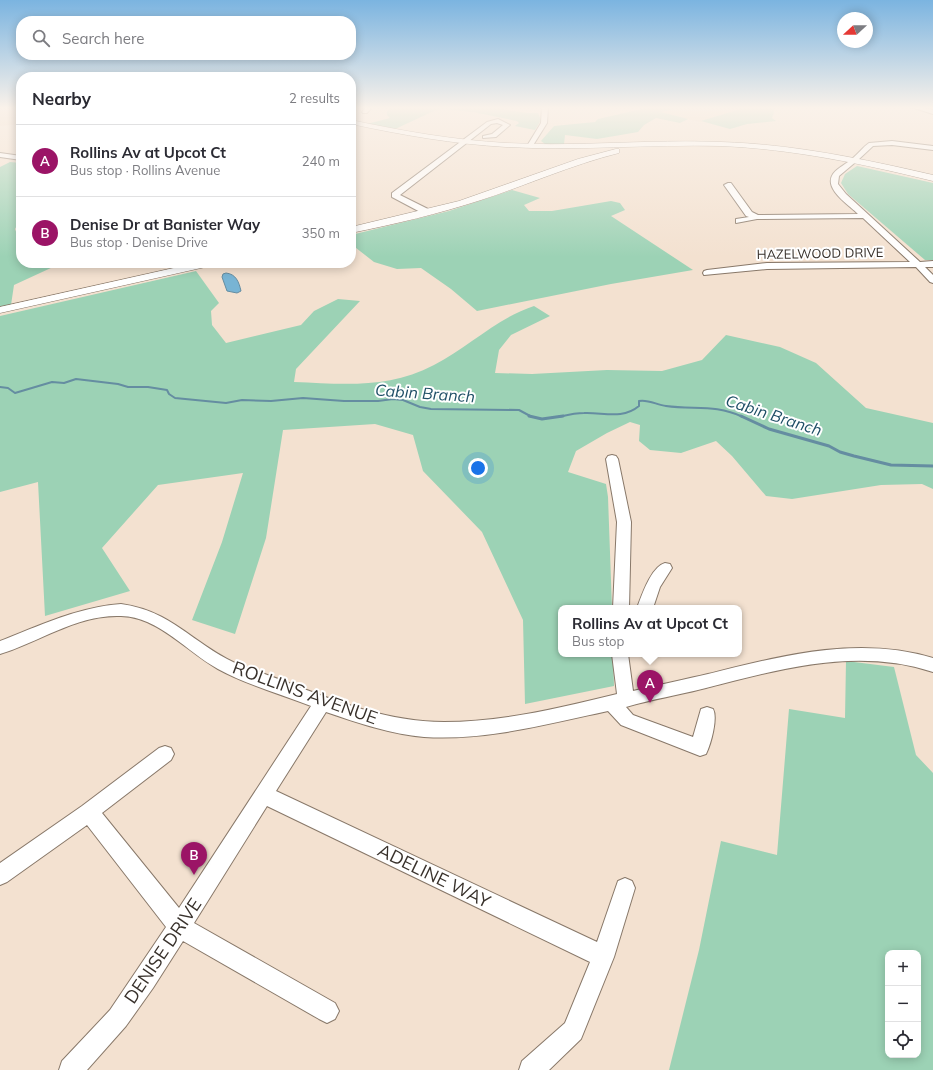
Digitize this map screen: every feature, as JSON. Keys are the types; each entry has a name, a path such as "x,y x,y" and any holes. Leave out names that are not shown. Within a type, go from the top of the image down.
{"main road":[{"path":"561,167 585,157"},
{"path":"356,229 478,198 561,167 594,157"},
{"path":"828,157 933,179"},
{"path":"0,310 187,268"}],"street":[{"path":"427,212 395,195 444,157"},
{"path":"857,157 835,176 833,182 839,192 918,264 933,280"},
{"path":"728,185 749,214 756,217"},
{"path":"738,221 756,217 864,216"},
{"name":"HAZELWOOD DRIVE","path":"707,274 767,266 933,264"},
{"path":"612,459 624,522 621,605"},
{"path":"646,605 653,586 665,568"},
{"name":"ROLLINS AVENUE","path":"0,648 85,616 111,610 131,611 150,617 226,666 322,704 406,727 441,730 504,726 619,701 806,657 865,654 892,656 933,665"},
{"path":"622,657 619,701 627,720 700,748 707,714"},
{"name":"DENISE DRIVE","path":"71,1070 118,1018 180,927 322,704"},
{"path":"0,875 89,812 165,754"},
{"name":"ADELINE WAY","path":"264,794 603,957"},
{"path":"89,812 180,927 326,1011"},
{"path":"531,1070 573,1031 603,957 625,888"}],"green space":[{"path":"10,162 16,163 16,268 51,268 14,285 11,305 0,307 0,167"},
{"path":"857,166 933,183 933,260 925,260 848,194 841,183 845,174"},
{"path":"512,190 540,198 524,205 529,211 552,211 611,201 620,203 625,210 611,216 693,270 611,284 477,311 451,289 421,268 397,269 374,262 356,248 356,234 449,211"},
{"path":"196,271 219,303 211,311 212,325 226,343 301,325 314,311 338,299 360,301 296,369 294,382 330,384 383,381 417,373 447,358 495,325 534,306 550,316 511,335 499,350 495,373 532,374 607,370 662,371 702,360 726,335 780,347 816,363 866,408 933,423 933,489 922,484 881,485 792,499 766,496 732,456 716,441 681,453 650,450 639,441 640,425 630,422 607,433 576,451 568,472 606,484 608,497 612,605 558,605 558,657 613,657 614,686 525,704 523,620 482,532 423,471 413,435 375,424 283,430 266,538 235,634 192,620 222,542 243,473 158,485 102,548 130,591 45,616 38,482 0,492 0,316"},
{"path":"846,661 894,667 916,755 933,773 933,1070 669,1070 699,950 721,841 777,855 789,709 845,718"}],"water":[{"path":"226,273 235,277 241,291 237,293 227,291 222,277 223,274"}],"waterway":[{"name":"Cabin Branch","path":"0,387 8,388 15,393 52,382 64,383 76,379 118,384 128,387 148,387 167,390 169,394 175,398 226,403 242,400 271,401 303,398 344,401 378,401 393,399 403,400 420,407 431,409 519,410 531,416"},
{"name":"Cabin Branch","path":"561,416 581,413 626,413 639,406 639,401 649,401 666,406 723,410 743,417"},
{"name":"Cabin Branch","path":"531,416 542,419 561,416"},
{"name":"Cabin Branch","path":"741,416 769,429 829,446 840,452 854,456 891,465 933,466"}],"place":[{"name":"Rollins Av at Upcot Ct","path":"650,703"},
{"name":"Denise Dr at Banister Way","path":"194,875"}]}
